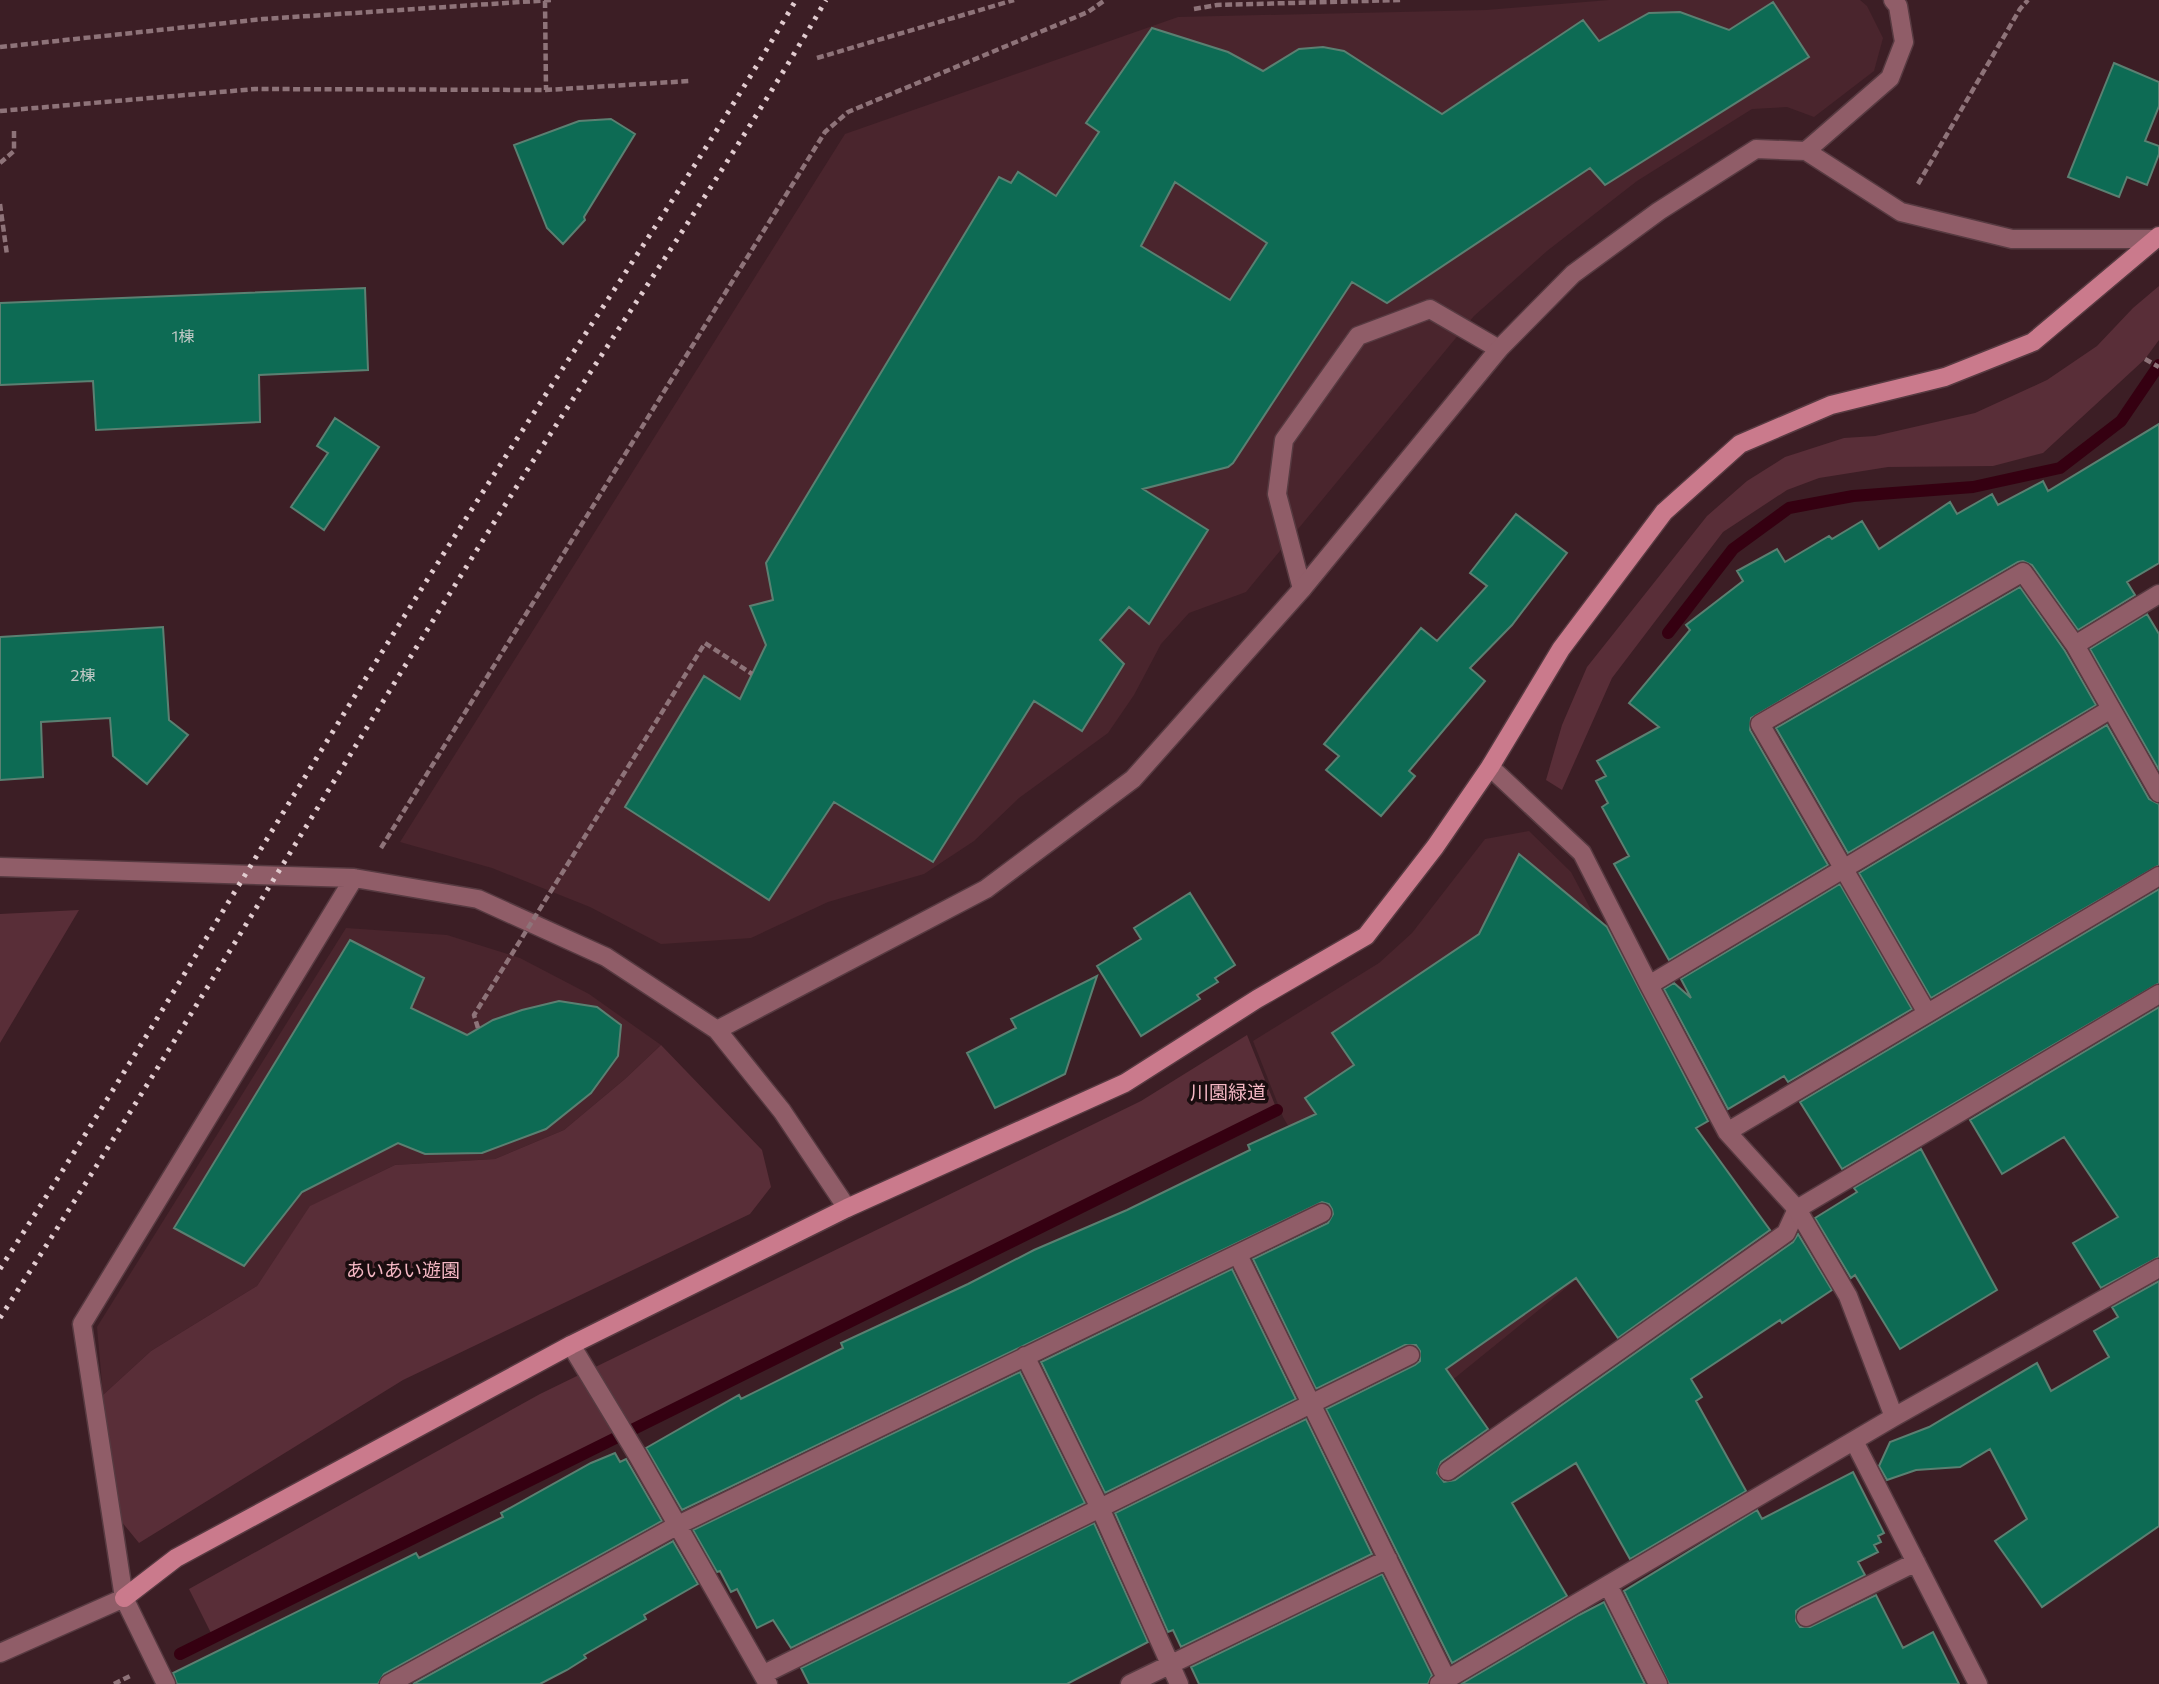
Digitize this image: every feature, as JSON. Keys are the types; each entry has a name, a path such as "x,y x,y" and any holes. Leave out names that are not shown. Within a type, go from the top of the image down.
{"street":[{"path":"1806,151 1890,78 1904,42 1898,6 1893,0"},
{"path":"717,1030 986,889 1133,779 1302,589 1499,349 1573,274 1680,197 1756,149 1806,151 1901,212 2012,239 2158,238"},
{"path":"0,1653 124,1598 176,1558 571,1345 847,1208 1125,1083 1257,999 1367,936 1435,847 1490,767 1561,649 1664,512 1740,444 1831,405 1945,377 2033,342 2158,238"},
{"path":"1302,589 1277,494 1284,440 1358,336 1430,309 1499,349"},
{"path":"1927,1013 1760,724 2023,572 2075,645 2159,793"},
{"path":"2075,645 2159,594"},
{"path":"1649,985 2111,709"},
{"path":"1490,767 1583,853 1727,1132 1797,1209 1848,1296 1894,1417"},
{"path":"0,867 354,878 478,899 606,957 717,1030 782,1111 847,1208"},
{"path":"1727,1132 2159,876"},
{"path":"166,1684 124,1598 82,1324 354,878"},
{"path":"1448,1471 1786,1233 1797,1209 2159,994"},
{"path":"389,1684 676,1526 1322,1213"},
{"path":"1238,1255 1388,1559 1445,1683 1894,1417 2159,1268"},
{"path":"571,1345 766,1679 1100,1508 1410,1355"},
{"path":"1025,1356 1100,1508 1180,1684"},
{"path":"1854,1441 1978,1684"},
{"path":"1129,1684 1388,1559"},
{"path":"1806,1617 1916,1562"},
{"path":"1608,1586 1658,1684"}],"path":[{"path":"817,58 1014,0"},
{"path":"381,848 825,132 848,112 1088,12 1105,0"},
{"path":"1194,9 1217,3 1401,0"},
{"path":"1901,212 2020,9 2028,0"},
{"path":"0,47 263,19 548,1 546,90"},
{"path":"0,111 256,89 546,90 690,81"},
{"path":"0,163 14,151 14,131"},
{"path":"0,204 7,255"},
{"path":"2145,359 2159,367"},
{"path":"478,1028 474,1015 705,643 752,674"}],"shaded area":[{"path":"1609,0 1860,0 1867,6 1883,38 1874,71 1814,117 1787,107 1752,109 1637,181 1547,251 1474,316 1246,592 1189,613 1161,644 1134,695 1108,733 1019,798 974,841 924,874 828,902 751,938 661,944 590,907 492,868 400,842 845,134 1178,17 1486,10"},
{"path":"1529,831 1571,872 1634,991 1577,1279 1440,1390 1283,1117 1253,1041 1379,963 1412,933 1485,839"},
{"path":"346,928 447,935 520,958 589,994 661,1045 564,1130 495,1159 395,1165 311,1206 257,1286 151,1351 103,1395 97,1327"}],"green space":[{"path":"2159,286 2159,340 2145,359 2043,453 1993,466 1888,467 1819,478 1787,490 1723,532 1612,678 1562,790 1546,780 1562,725 1587,667 1707,516 1747,481 1785,457 1844,438 1875,436 1975,413 2047,380 2097,346 2133,308"},
{"path":"79,910 0,1043 0,914"},
{"name":"川園緑道","path":"1247,1035 1277,1110 213,1637 189,1589 540,1394 1141,1101"},
{"name":"あいあい遊園","path":"661,1045 762,1150 771,1187 750,1214 403,1380 139,1543 121,1521 103,1395 151,1351 257,1286 310,1206 395,1165 495,1159 564,1130"}],"building":[{"path":"1773,2 1809,57 1605,185 1590,168 1387,303 1352,282 1233,463 1228,467 1143,489 1208,530 1149,624 1129,607 1100,640 1124,664 1082,731 1034,701 933,862 834,802 769,900 625,807 704,676 740,699 766,645 750,606 773,600 766,563 999,177 1011,183 1018,172 1056,196 1099,132 1086,123 1152,28 1228,52 1263,71 1299,49 1323,47 1344,51 1442,114 1583,20 1599,41 1649,13 1680,12 1729,30","holes":["1175,182 1267,243 1230,300 1141,246"]},
{"path":"2114,63 2159,82 2159,106 2145,141 2159,146 2159,154 2147,185 2127,177 2119,197 2068,177"},
{"path":"611,119 635,134 584,217 585,220 563,244 547,228 514,145 579,121"},
{"path":"365,288 368,370 259,375 260,422 96,430 93,381 0,385 0,303"},
{"path":"335,418 379,447 324,530 291,507 328,453 317,446"},
{"path":"2159,424 2159,563 2127,582 2135,595 2078,630 2032,565 2018,562 1751,718 1750,730 1828,865 1669,960 1614,864 1629,856 1602,807 1608,803 1596,781 1606,776 1597,761 1659,727 1629,703 1690,630 1686,625 1743,581 1737,571 1777,549 1785,562 1829,536 1832,539 1862,521 1879,549 1950,502 1957,514 1992,494 1998,505 2043,481 2048,491"},
{"path":"1516,514 1567,553 1512,625 1470,668 1485,681 1409,771 1415,776 1381,816 1326,770 1339,756 1324,744 1421,628 1437,641 1487,586 1470,573"},
{"path":"2020,587 2065,651 2096,705 1848,853 1776,728"},
{"path":"2147,614 2159,634 2159,770 2090,649"},
{"path":"163,627 169,720 188,735 147,784 113,756 110,718 41,722 43,777 0,780 0,637"},
{"path":"2107,725 2149,799 2159,804 2159,865 1931,998 1859,873"},
{"path":"1519,854 1607,927 1708,1121 1696,1128 1770,1230 1618,1338 1576,1278 1446,1369 1488,1429 1441,1462 1437,1473 1444,1482 1455,1480 1793,1242 1798,1234 1832,1290 1782,1323 1780,1320 1691,1379 1702,1397 1696,1401 1746,1491 1630,1559 1576,1463 1512,1503 1567,1596 1452,1663 1326,1409 1415,1365 1420,1361 1420,1351 1416,1345 1405,1345 1316,1389 1253,1259 1328,1223 1333,1214 1332,1209 1329,1204 1322,1202 682,1510 646,1448 739,1395 741,1399 843,1348 841,1343 1034,1250 1127,1210 1250,1150 1248,1145 1316,1114 1305,1098 1354,1065 1332,1033 1479,934"},
{"path":"1840,884 1912,1009 1788,1082 1784,1076 1728,1109 1664,989 1674,983 1691,998 1681,979"},
{"path":"2159,889 2159,983 1842,1169 1800,1102"},
{"path":"1190,893 1235,965 1215,978 1218,982 1197,995 1200,999 1141,1036 1097,966 1141,939 1134,928"},
{"path":"350,940 424,978 411,1008 467,1035 493,1020 559,1001 597,1007 621,1025 618,1056 591,1093 546,1129 482,1153 425,1154 398,1143 302,1192 244,1266 174,1228"},
{"path":"1097,976 1065,1074 995,1108 967,1053 1016,1028 1011,1019"},
{"path":"2159,1007 2159,1257 2101,1288 2073,1243 2118,1217 2064,1137 2002,1174 1970,1120"},
{"path":"1921,1149 1997,1290 1900,1349 1855,1275 1851,1278 1815,1218 1857,1192 1854,1188"},
{"path":"1232,1269 1296,1399 1105,1493 1041,1362"},
{"path":"2159,1281 2159,1526 2042,1607 1995,1541 2027,1519 1990,1449 1960,1467 1916,1470 1887,1480 1879,1466 1890,1442 1929,1427 2037,1363 2051,1391 2109,1357 2094,1331 2118,1317 2112,1307"},
{"path":"1020,1372 1085,1503 791,1648 773,1620 757,1628 737,1589 731,1592 693,1530"},
{"path":"1306,1419 1372,1554 1181,1647 1173,1630 1168,1632 1115,1513"},
{"path":"615,1453 620,1462 626,1459 662,1521 384,1674 378,1684 177,1684 173,1673 416,1553 419,1558 503,1517 501,1513 591,1463"},
{"path":"1853,1472 1884,1533 1878,1536 1881,1542 1874,1545 1878,1552 1858,1562 1865,1575 1801,1607 1796,1611 1796,1621 1800,1627 1810,1627 1876,1595 1903,1648 1933,1632 1959,1684 1669,1684 1624,1591 1757,1510 1762,1519"},
{"path":"1094,1523 1148,1642 1067,1684 809,1684 801,1668"},
{"path":"673,1541 698,1584 644,1615 646,1619 584,1655 586,1658 567,1670 540,1684 413,1684"},
{"path":"1382,1574 1432,1675 1428,1684 1199,1684 1191,1667"},
{"path":"1604,1602 1645,1684 1461,1684 1579,1615"}],"waterway":[{"path":"1668,633 1733,549 1789,508 1853,496 1973,487 2060,468 2121,421 2159,365"},
{"path":"180,1654 1277,1110"}],"railway":[{"path":"0,1269 420,591 681,187 796,0"},
{"path":"0,1318 495,521 746,132 826,0"}]}
